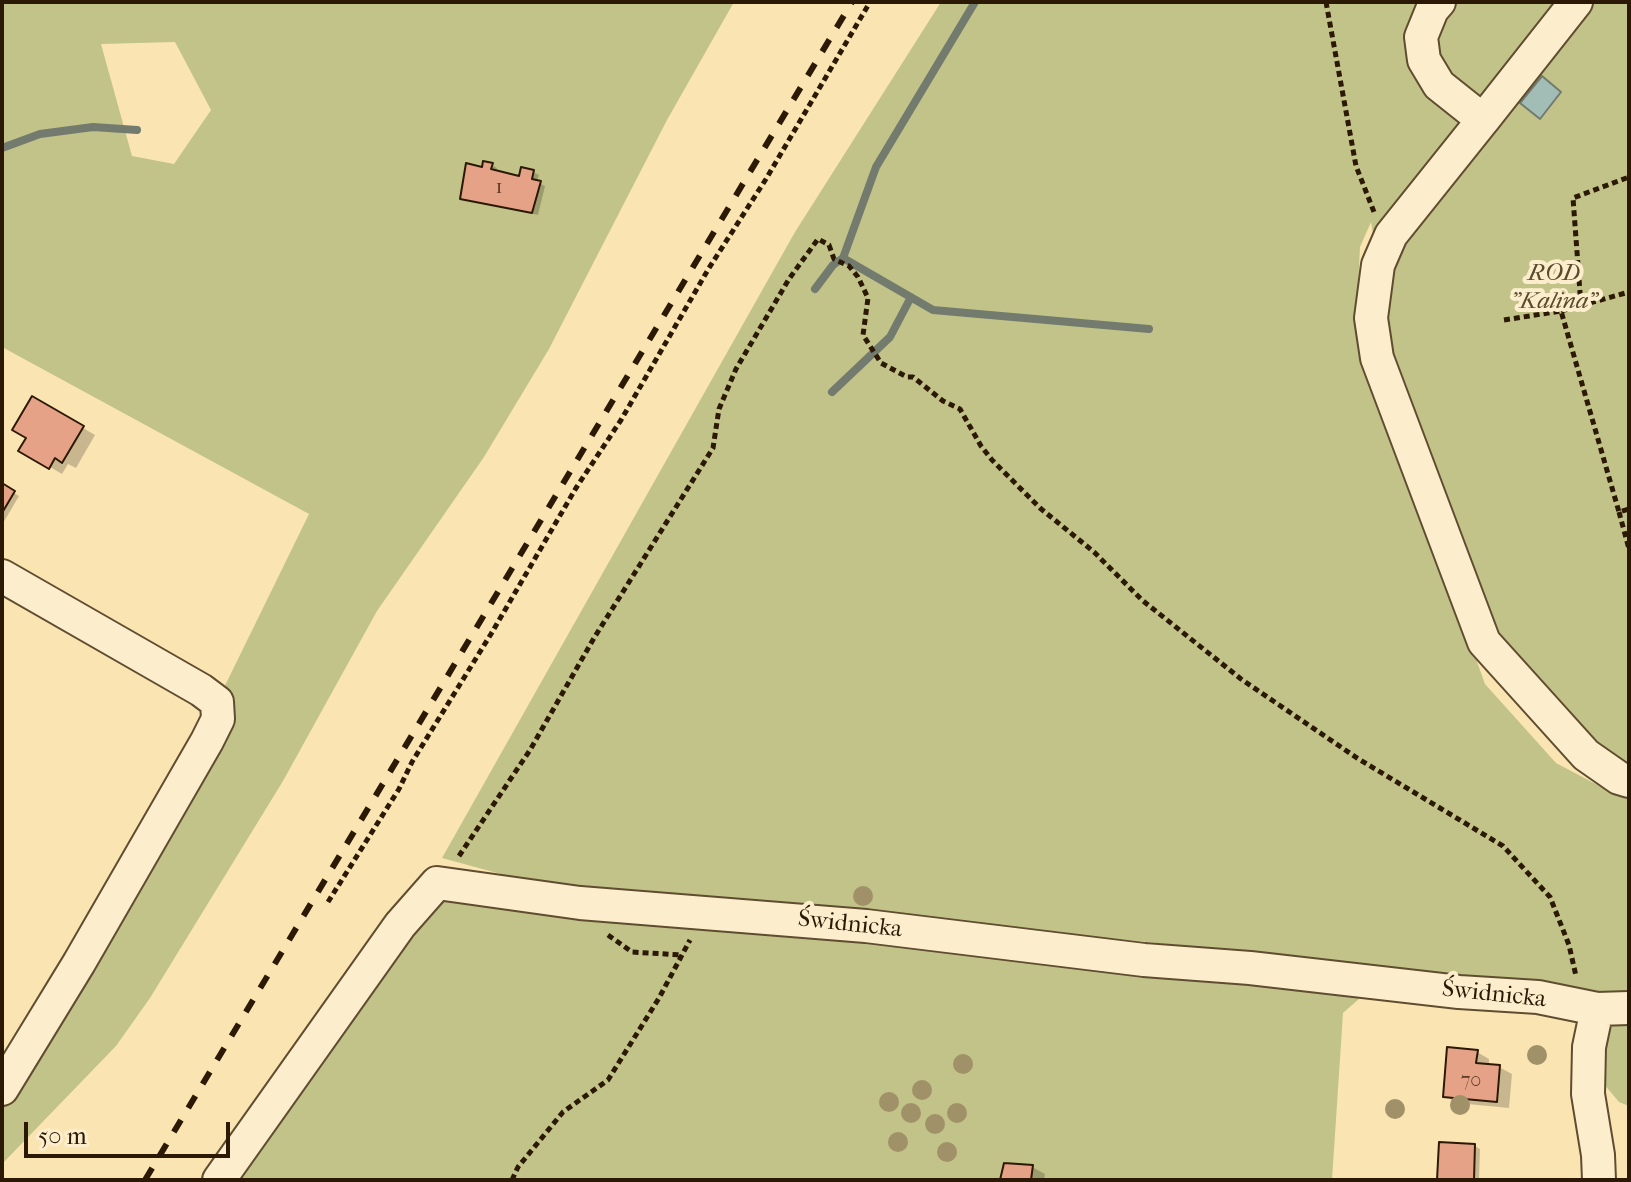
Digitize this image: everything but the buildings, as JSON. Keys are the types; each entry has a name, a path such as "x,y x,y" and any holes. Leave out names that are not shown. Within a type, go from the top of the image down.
{"street":[{"path":"1439,2 1432,10 1421,37 1424,60 1439,85 1483,120"},
{"path":"1576,2 1391,235 1378,265 1371,318 1377,358 1484,642 1586,755 1619,778 1629,781"},
{"path":"2,576 201,690 217,702 218,719 79,963 2,1089"},
{"path":"219,1180 400,925 437,883"},
{"name":"Świdnicka","path":"437,883 580,903 866,926 1144,960 1250,968 1459,992 1538,997 1595,1009 1629,1008"},
{"path":"1595,1009 1589,1047 1588,1094 1599,1180"}],"path":[{"path":"328,902 399,789 412,762 576,488 621,420 870,2"},
{"path":"1326,2 1356,166 1374,211 1391,235"},
{"path":"1581,306 1573,198 1629,177"},
{"path":"437,883 463,851 530,750 594,638 713,448 719,409 736,369 789,279 818,239 829,245 834,259 849,266 858,277 868,298 863,335 881,363 907,377 913,377 943,401 960,409 992,460 1142,600 1241,679 1357,758 1503,846 1550,897 1569,945 1575,974 1595,1009"},
{"path":"1504,320 1561,311 1629,292"},
{"path":"1561,311 1629,549"},
{"path":"1619,512 1629,509"},
{"path":"580,903 602,932 632,952 682,955"},
{"path":"512,1180 518,1167 563,1112 608,1080 659,998 704,913"}],"green space":[{"path":"2,2 734,2 667,120 549,349 484,457 377,611 283,781 150,998 116,1046 2,1164 2,1100 217,702 309,514 2,347","holes":["175,42 211,110 174,164 132,156 101,44"]},
{"name":"ROD \"Kalina\"","path":"941,2 1629,2 1629,767 1599,751 1493,639 1385,357 1383,295 1371,222 1360,247 1357,309 1371,366 1485,684 1556,763 1607,790 1629,792 1629,999 1413,979 1187,946 700,897 556,889 442,858 795,232"},
{"path":"454,896 1144,968 1360,998 1343,1013 1332,1180 230,1180 429,906"},
{"path":"1629,1018 1629,1106 1619,1102 1598,1077 1602,1038 1618,1019"}],"water":[{"path":"1542,76 1561,92 1540,119 1520,103"}],"waterway":[{"path":"975,2 876,167 843,258 933,310 1149,329"},
{"path":"2,148 40,134 93,127 137,130"},
{"path":"815,289 833,265 843,258"},
{"path":"832,392 890,337 911,297"}],"railway":[{"path":"145,1180 852,2"}]}
